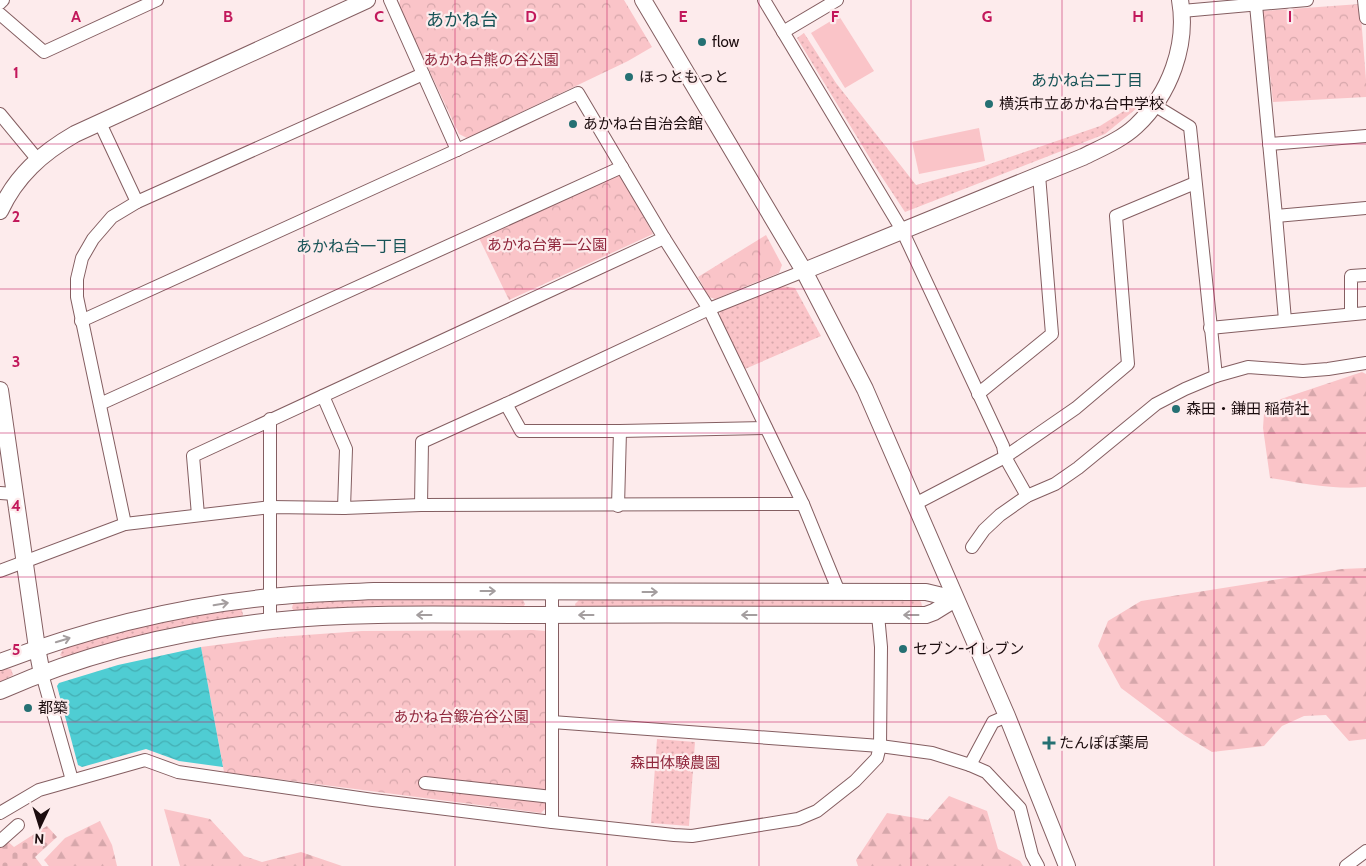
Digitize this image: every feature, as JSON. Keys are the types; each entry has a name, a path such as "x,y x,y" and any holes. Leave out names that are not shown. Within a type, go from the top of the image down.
{"street":[{"path":"0,3 3,0"},
{"path":"0,14 44,52 157,0"},
{"path":"0,212 20,178 54,147 75,134 367,0"},
{"path":"390,0 457,150"},
{"path":"643,0 804,270 865,389 1007,716 1067,866"},
{"path":"764,0 902,230 1003,446 1005,457 1027,496"},
{"path":"783,32 837,0"},
{"path":"421,505 422,442 709,309 1106,146 1136,126 1154,105 1165,87 1173,70 1182,37 1181,6 1256,5 1307,0"},
{"path":"1364,0 1366,18"},
{"path":"1256,5 1285,320"},
{"path":"125,524 77,297 77,279 82,258 93,239 112,217 136,202 424,74"},
{"path":"81,320 457,150 578,93 664,238 709,309 803,504 839,592"},
{"path":"1154,105 1190,127 1216,376"},
{"path":"0,114 38,160"},
{"path":"100,123 136,202"},
{"path":"1269,144 1366,136"},
{"path":"100,404 622,167"},
{"path":"978,394 1052,334 1039,175"},
{"path":"915,504 1005,457 1076,408 1128,364 1116,216 1195,182"},
{"path":"1276,216 1366,208"},
{"path":"198,514 193,456 664,238"},
{"path":"1351,314 1351,276 1366,275"},
{"path":"1210,328 1366,313"},
{"path":"972,547 984,530 1000,515 1027,496 1055,484 1078,468 1156,404 1216,376 1248,367 1303,371 1366,363"},
{"path":"0,390 8,494 25,561 42,674 72,780"},
{"path":"323,396 346,449 344,508"},
{"path":"506,404 521,431 766,428"},
{"path":"270,419 270,621"},
{"path":"618,506 620,431"},
{"path":"0,572 125,524 271,507 803,504"},
{"path":"0,662 37,648 149,617 192,608 270,597 374,591 926,592 955,599"},
{"path":"552,591 552,822"},
{"path":"0,691 42,674 91,658 155,641 196,632 270,621 378,615 926,615 955,599"},
{"path":"0,813 39,790 145,760 178,772 381,801 552,822 692,836 798,819 817,811 854,781 877,758 880,746 881,647 878,615"},
{"path":"970,765 993,722 1007,716"},
{"path":"552,722 880,746 932,753 986,772 1020,808 1032,855 1038,866"},
{"path":"425,783 552,797"},
{"path":"0,841 18,826"},
{"path":"1346,866 1366,851"}],"green space":[{"name":"あかね台熊の谷公園","path":"400,0 624,0 652,47 628,61 467,138 459,134 399,6"},
{"path":"1360,4 1366,97 1273,102 1263,11"},
{"path":"839,16 874,71 845,88 811,33"},
{"path":"804,33 836,83 916,185 978,168 1100,126 1143,99 1137,108 1105,134 905,212 874,165 797,38"},
{"path":"979,128 985,161 919,174 912,142"},
{"name":"あかね台第一公園","path":"620,173 653,234 509,300 479,238"},
{"path":"766,235 782,265 779,273 715,299 709,297 698,277"},
{"path":"783,286 795,288 821,336 745,369 720,318 720,310"},
{"path":"1362,372 1366,374 1366,487 1330,487 1270,478 1263,428 1264,413 1281,399"},
{"path":"1366,568 1366,739 1349,741 1326,715 1304,716 1282,726 1264,746 1212,752 1184,735 1121,688 1098,646 1108,621 1141,601 1342,569"},
{"path":"383,598 516,599 523,600 525,604 523,608 295,613 292,608 293,604 297,602"},
{"path":"918,599 922,606 920,608 576,608 575,604 579,600"},
{"path":"241,608 242,619 64,658 60,655 63,649 129,630 196,615"},
{"name":"あかね台鍛冶谷公園","path":"362,631 546,631 546,808 541,813 224,772 201,647 278,637"},
{"path":"11,669 13,675 0,682 0,671"},
{"name":"森田体験農園","path":"657,739 695,742 689,826 651,823"},
{"path":"949,796 987,811 998,849 1020,861 1023,866 858,866 856,860 887,813 928,820"},
{"path":"164,809 210,819 244,856 262,862 301,852 342,866 180,866"},
{"path":"100,821 112,845 117,866 49,866 44,860 65,838"},
{"path":"47,826 57,837 35,857 42,866 0,866 0,844 5,839 14,847"}],"water":[{"path":"201,647 223,767 179,761 146,749 82,767 78,765 57,686 59,683 118,665"}],"place":[{"name":"flow","path":"702,42"},
{"name":"ほっともっと","path":"629,77"},
{"name":"横浜市立あかね台中学校","path":"989,104"},
{"name":"あかね台自治会館","path":"573,124"},
{"name":"森田・鎌田 稲荷社","path":"1176,409"},
{"name":"セブン-イレブン","path":"903,649"},
{"name":"都築","path":"28,708"},
{"name":"たんぽぽ薬局","path":"1049,743"}],"district":[{"name":"あかね台","path":"462,20"},
{"name":"あかね台二丁目","path":"1087,80"},
{"name":"あかね台一丁目","path":"352,246"}]}
